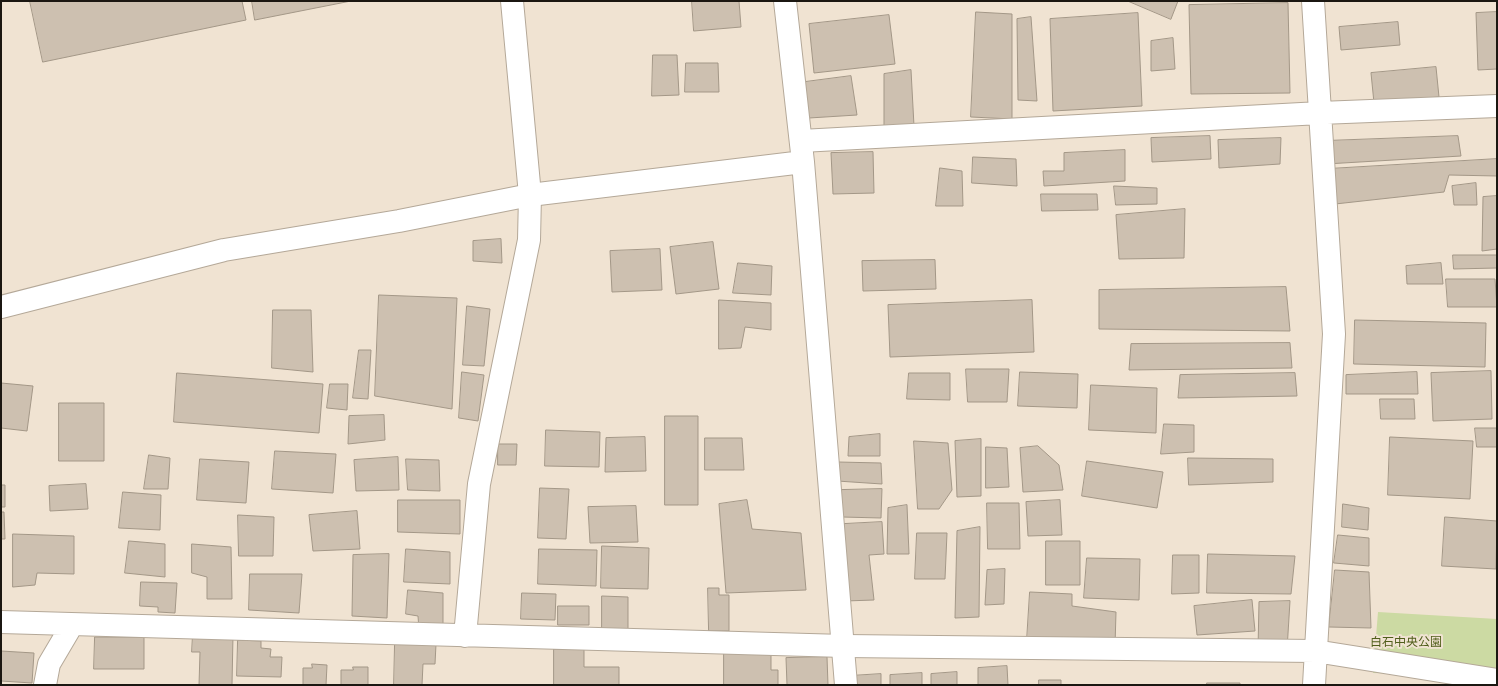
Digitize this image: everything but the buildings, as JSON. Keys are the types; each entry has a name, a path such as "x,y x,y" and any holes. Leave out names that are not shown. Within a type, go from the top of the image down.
{"street":[{"path":"465,636 479,484 530,240 530,195 512,1"},
{"path":"785,1 802,152 844,646 846,685"},
{"path":"1313,1 1334,334 1314,685"},
{"path":"1,307 224,250 399,221 530,195 802,152 1320,113 1497,106"},
{"path":"1,622 844,646 1315,651 1497,680"},
{"path":"45,685 49,664 72,625"}],"green space":[{"name":"白石中央公園","path":"1378,612 1497,619 1497,676 1373,673"}]}
